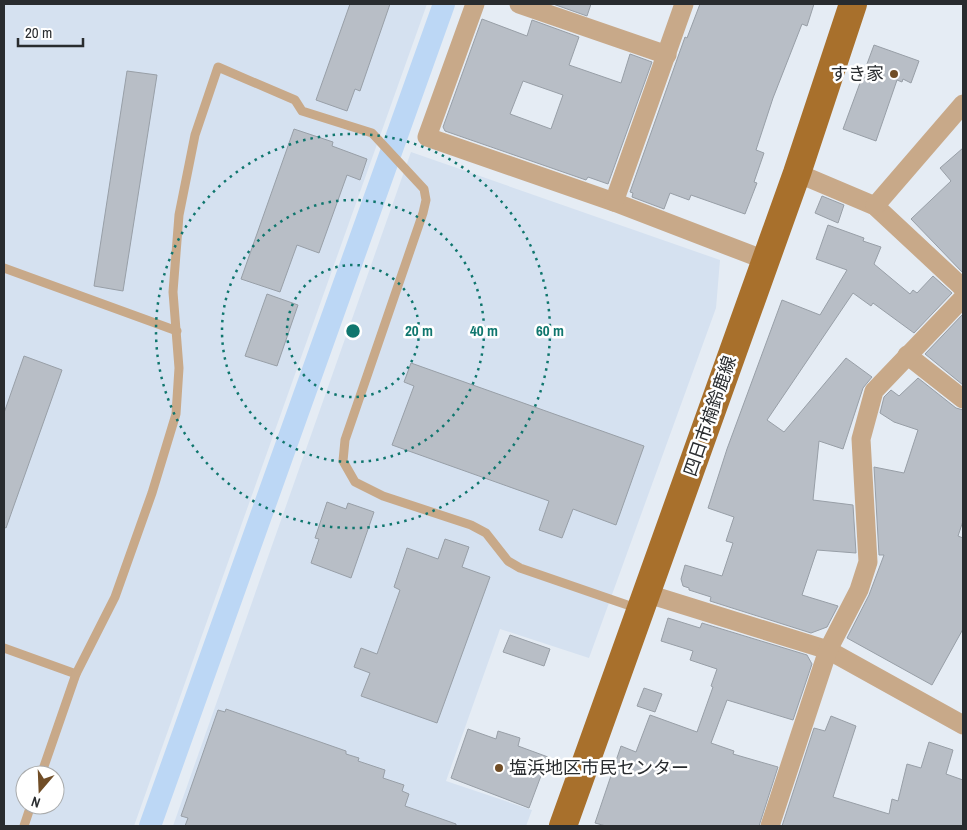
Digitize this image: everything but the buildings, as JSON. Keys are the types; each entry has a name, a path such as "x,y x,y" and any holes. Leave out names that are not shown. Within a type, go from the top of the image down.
{"main road":[{"name":"四日市楠鈴鹿線","path":"563,826 645,602 797,173 853,4"}],"street":[{"path":"475,4 427,137 614,202 765,260"},
{"path":"519,4 667,55"},
{"path":"614,202 684,4"},
{"path":"875,206 963,104"},
{"path":"797,173 875,206 963,288"},
{"path":"770,826 828,650 859,590 868,562 861,439 874,391 907,354 963,298"},
{"path":"907,354 963,398"},
{"path":"645,602 828,650 963,725"}],"lane":[{"path":"44,765 76,674 115,597 152,493 176,414 179,368 173,292 179,216 196,135 218,67 295,100 302,111 372,133 424,189 426,200 345,440 343,461 355,482 383,496 471,524 486,533 508,560 520,568 645,602"},
{"path":"4,268 177,330"},
{"path":"4,648 76,674"}],"shaded area":[{"path":"4,4 427,4 134,826 4,826"},
{"path":"411,152 720,260 716,308 589,658 500,629 446,781 532,810 526,826 173,826"}],"waterway":[{"path":"150,826 444,4"}],"place":[{"name":"すき家","path":"894,74"},
{"name":"塩浜地区市民センター","path":"499,768"}]}
